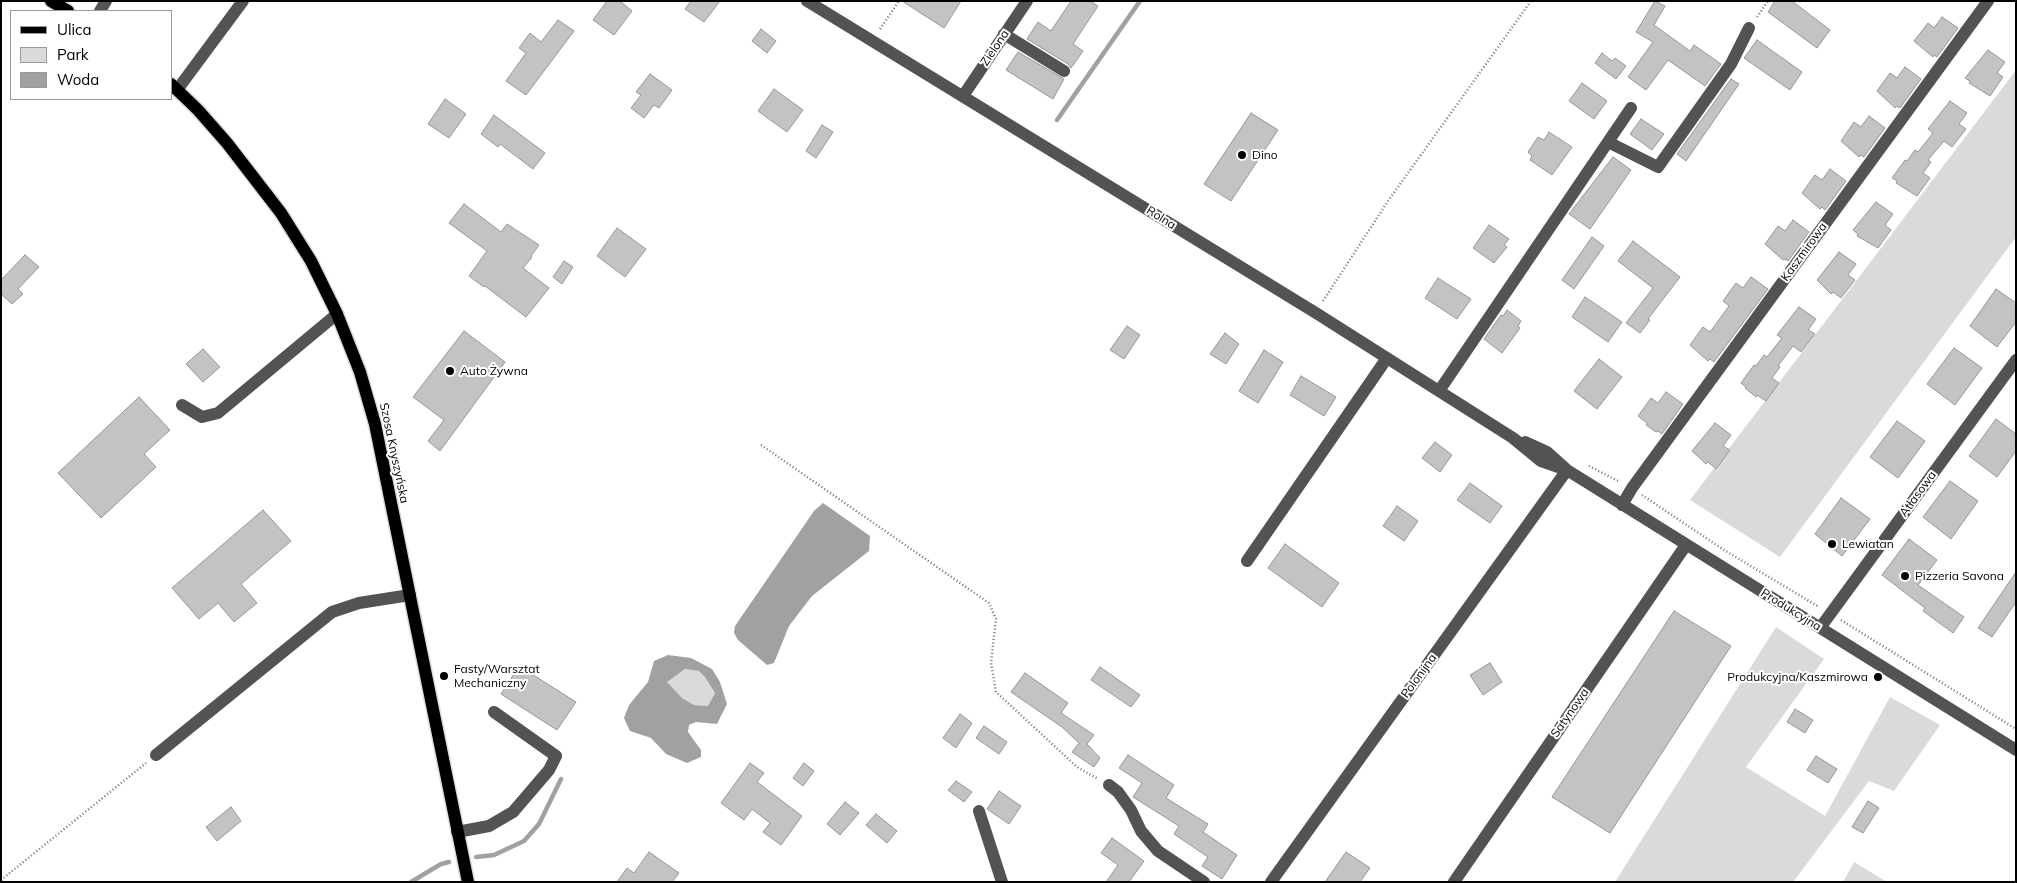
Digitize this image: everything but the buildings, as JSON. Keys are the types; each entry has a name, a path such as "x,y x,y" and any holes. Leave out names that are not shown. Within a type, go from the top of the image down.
{"main road":[{"path":"51,1 66,10"},
{"name":"Szosa Knyszyńska","path":"174,87 198,110 227,143 281,213 311,261 337,314 360,372 375,424 468,882"}],"street":[{"path":"174,87 243,1"},
{"name":"Rolna","path":"807,1 1316,313 1513,438 1541,461 1567,470"},
{"name":"Zielona","path":"962,96 1027,1"},
{"name":"Kaszmirowa","path":"1622,505 1632,488 1988,1"},
{"path":"1608,142 1658,167 1731,64 1749,28"},
{"path":"1004,34 1064,71"},
{"path":"1439,391 1631,108"},
{"path":"182,405 202,417 218,413 337,314"},
{"path":"1247,561 1387,358"},
{"name":"Atłasowa","path":"1820,628 2016,360"},
{"name":"Produkcyjna","path":"1567,470 2016,750"},
{"name":"Polonijna","path":"1271,882 1567,470"},
{"name":"Satynowa","path":"1454,882 1686,545"},
{"path":"156,755 332,612 359,603 410,595"},
{"path":"457,832 489,826 513,812 549,770 556,756 494,712"},
{"path":"1109,786 1118,792 1131,810 1141,831 1158,851 1204,882"},
{"path":"978,811 1002,882"}],"path":[{"path":"873,41 898,1"},
{"path":"1316,313 1388,202 1531,1"},
{"path":"1749,28 1768,1"},
{"path":"761,445 989,603 996,620 991,663 996,692 1077,767 1109,786"},
{"path":"1581,462 1632,488"},
{"path":"1,880 156,755"}],"green space":[{"path":"2016,70 2016,237 1780,557 1690,500"},
{"path":"1776,627 1824,659 1746,767 1825,816 1890,697 1940,725 1894,791 1869,781 1793,882 1615,882"},
{"path":"685,669 700,671 715,693 708,706 694,705 682,698 666,682"},
{"path":"1854,862 1887,882 1843,882"}],"water":[{"path":"823,503 870,536 869,551 812,596 789,626 774,663 767,665 738,640 734,633 735,626 814,511"},
{"path":"668,655 691,658 712,669 720,682 727,704 717,724 696,722 689,725 688,732 701,750 701,757 687,763 666,754 651,738 630,731 624,718 629,705 648,682 654,661","holes":["685,669 699,671 715,693 708,706 694,705 682,698 667,682"]}],"waterway":[{"path":"1057,120 1140,1"},
{"path":"476,857 494,855 524,841 539,824 561,779"},
{"path":"411,882 441,864 449,862"}],"place":[{"name":"Dino","path":"1242,155"},
{"name":"Auto Żywna","path":"450,371"},
{"name":"Lewiatan","path":"1832,544"},
{"name":"Pizzeria Savona","path":"1905,576"},
{"name":"Fasty/Warsztat Mechaniczny","path":"444,676"},
{"name":"Produkcyjna/Kaszmirowa","path":"1878,677"}]}
